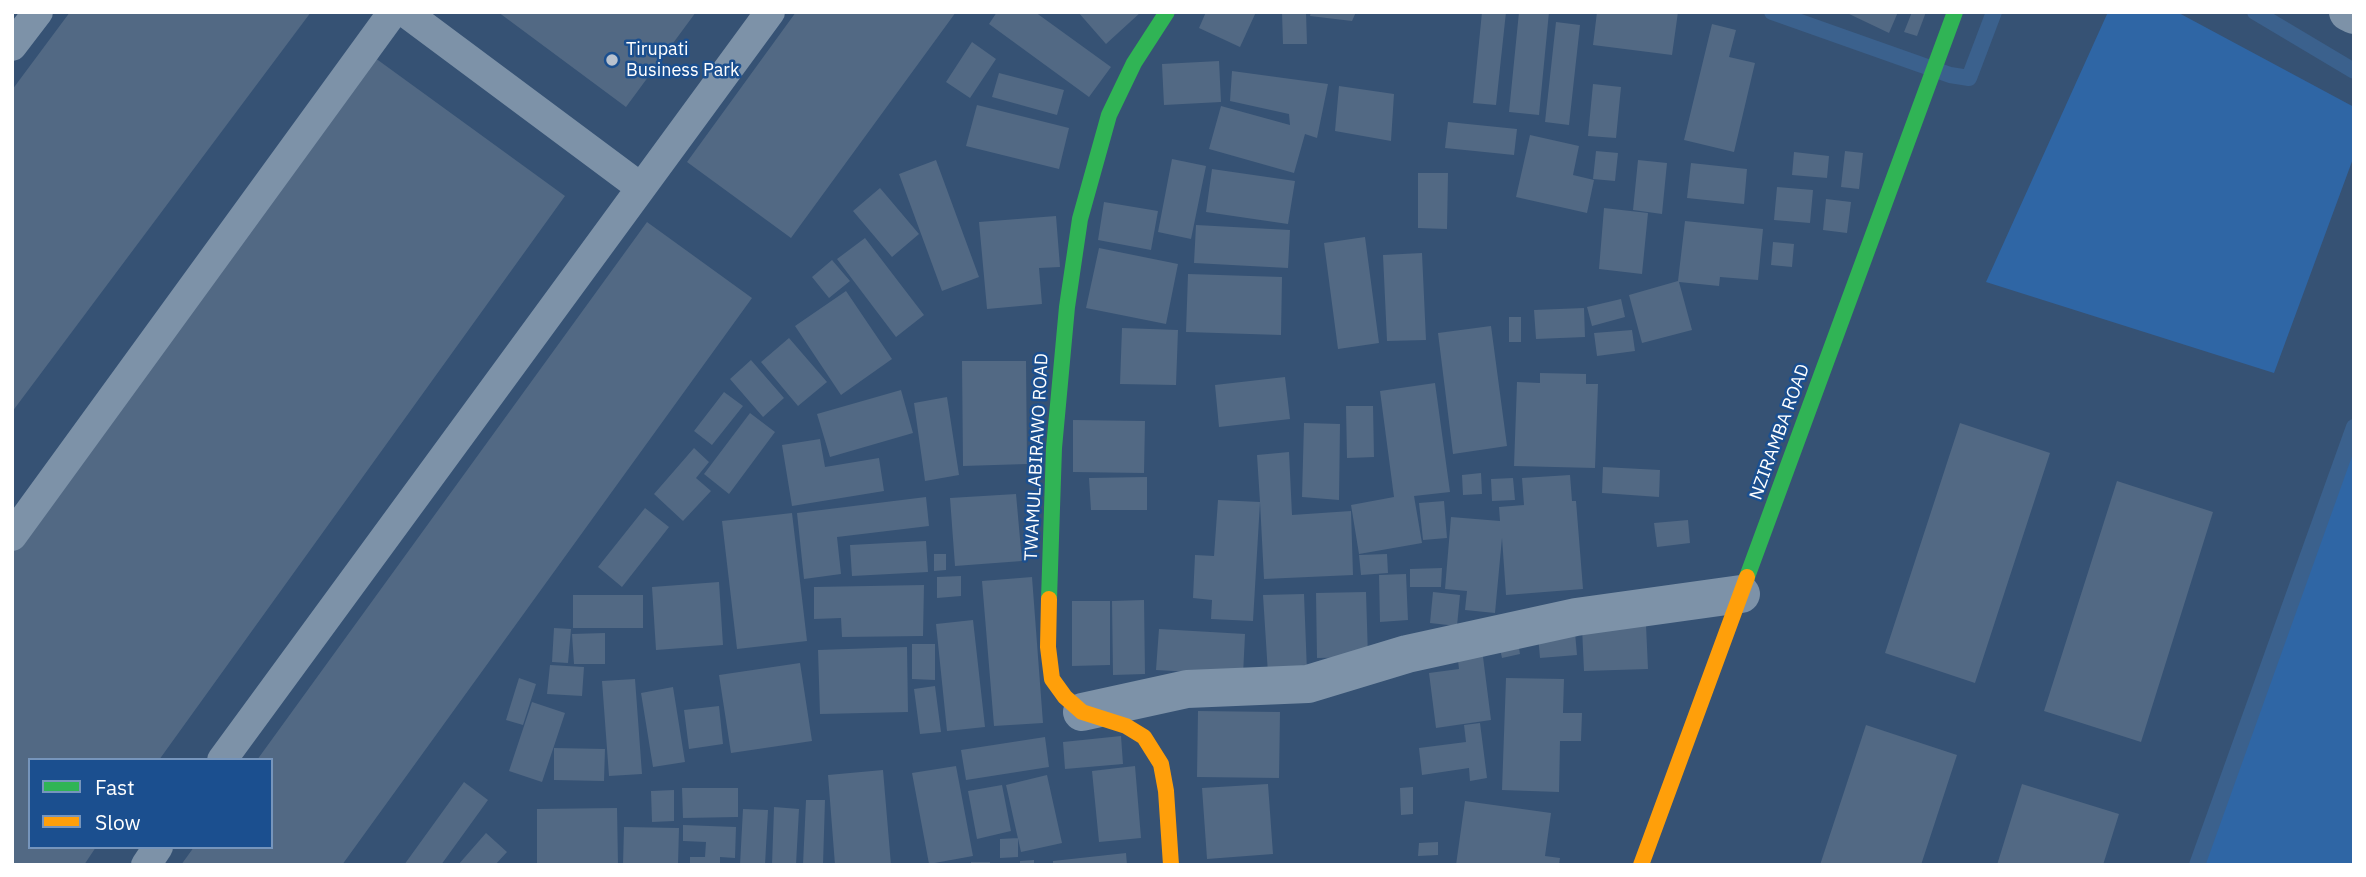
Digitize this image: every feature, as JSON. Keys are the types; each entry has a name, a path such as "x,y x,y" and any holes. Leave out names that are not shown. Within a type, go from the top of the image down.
{"street":[{"name":"TWAMULABIRAWO ROAD","path":"1167,12 1134,64 1109,115 1080,219 1067,307 1054,447 1048,647 1052,679 1065,698 1082,712 1126,726 1144,737 1161,764 1166,791 1171,865"},
{"name":"NZIRAMBA ROAD","path":"1641,865 1955,12"},
{"path":"2348,12 2354,15"},
{"path":"1082,712 1187,689 1308,684 1406,654 1576,617 1741,594"}],"lane":[{"path":"12,46 38,12"},
{"path":"12,536 393,12"},
{"path":"405,12 640,187"},
{"path":"223,758 770,12"},
{"path":"146,865 158,849"}],"shaded area":[{"path":"2108,12 2177,12 2354,107 2354,156 2274,373 1986,282"},
{"path":"2354,437 2354,865 2203,865"}],"building":[{"path":"70,12 311,12 12,412 12,90"},
{"name":"Tirupati Business Park","path":"498,12 696,12 626,107"},
{"path":"796,12 956,12 791,238 687,162"},
{"path":"997,12 1035,12 1111,67 1089,97 989,24"},
{"path":"1078,12 1141,12 1106,44"},
{"path":"1206,12 1256,12 1240,47 1199,28"},
{"path":"1282,12 1306,12 1307,44 1283,44"},
{"path":"1311,12 1356,12 1352,21 1310,16"},
{"path":"1482,12 1506,12 1496,105 1473,103"},
{"path":"1519,12 1549,12 1539,115 1509,112"},
{"path":"1597,12 1678,12 1672,55 1593,45"},
{"path":"1845,12 1898,12 1889,33"},
{"path":"1912,12 1926,12 1917,36 1904,32"},
{"path":"1556,22 1580,25 1569,125 1545,122"},
{"path":"1712,24 1736,30 1729,57 1755,63 1734,152 1684,140"},
{"path":"972,42 996,59 970,98 946,82"},
{"path":"371,55 565,196 160,758 28,758 28,849 95,849 84,865 12,865 12,553"},
{"path":"1219,61 1221,102 1164,105 1162,64"},
{"path":"1232,71 1328,84 1317,138 1305,134 1294,173 1209,149 1221,106 1290,125 1289,114 1230,101"},
{"path":"999,73 1064,90 1057,115 992,97"},
{"path":"1593,84 1621,87 1616,138 1588,136"},
{"path":"1339,86 1394,94 1391,141 1335,131"},
{"path":"977,105 1069,128 1059,169 966,146"},
{"path":"1448,122 1517,129 1514,155 1445,148"},
{"path":"1530,135 1579,146 1573,175 1594,180 1587,213 1516,197"},
{"path":"1596,151 1618,153 1615,181 1593,179"},
{"path":"1845,151 1863,153 1859,189 1841,187"},
{"path":"1794,152 1829,156 1827,178 1792,175"},
{"path":"1172,159 1206,166 1191,239 1158,232"},
{"path":"936,160 979,277 942,291 899,174"},
{"path":"1638,160 1667,163 1662,214 1633,210"},
{"path":"1691,163 1747,169 1744,204 1687,198"},
{"path":"1212,169 1295,181 1288,224 1206,212"},
{"path":"1418,173 1448,173 1447,229 1418,228"},
{"path":"1777,187 1813,190 1810,223 1774,220"},
{"path":"880,188 919,234 892,257 853,211"},
{"path":"1826,199 1851,202 1847,233 1823,230"},
{"path":"1104,202 1158,211 1151,250 1098,240"},
{"path":"1604,208 1648,213 1642,274 1599,269"},
{"path":"1056,216 1060,267 1039,268 1042,304 987,309 979,222"},
{"path":"1685,221 1763,229 1758,280 1720,277 1719,286 1679,282 1692,330 1642,343 1629,295 1678,281"},
{"path":"647,222 752,298 342,865 181,865 193,849 273,849 273,758 258,758"},
{"path":"1196,225 1290,230 1288,268 1194,263"},
{"path":"1365,237 1379,343 1338,349 1324,243"},
{"path":"865,238 924,315 896,337 837,259"},
{"path":"1773,242 1794,244 1792,267 1771,265"},
{"path":"1099,248 1178,264 1166,324 1086,308"},
{"path":"1422,253 1426,340 1387,341 1383,255"},
{"path":"832,260 850,281 829,298 812,277"},
{"path":"1188,274 1282,277 1281,335 1186,332"},
{"path":"846,291 892,359 841,395 795,326"},
{"path":"1621,299 1625,317 1592,326 1587,307"},
{"path":"1584,308 1585,337 1536,339 1534,310"},
{"path":"1509,317 1521,317 1521,342 1509,342"},
{"path":"1491,326 1507,446 1453,454 1438,333"},
{"path":"1122,328 1178,330 1176,385 1120,384"},
{"path":"1632,330 1635,351 1597,356 1594,333"},
{"path":"789,338 827,382 798,406 761,362"},
{"path":"751,360 784,398 763,417 730,379"},
{"path":"962,361 1026,361 1027,464 963,466"},
{"path":"1540,373 1586,374 1586,384 1598,384 1595,468 1514,466 1517,382 1540,383"},
{"path":"1285,377 1290,419 1219,427 1215,385"},
{"path":"1435,383 1450,492 1414,496 1422,543 1359,554 1351,505 1394,497 1380,391"},
{"path":"901,390 913,433 830,457 817,414"},
{"path":"724,392 743,406 712,445 694,431"},
{"path":"947,397 959,475 925,481 914,403"},
{"path":"1346,406 1373,406 1374,457 1347,458"},
{"path":"750,413 775,432 729,494 704,474"},
{"path":"1073,420 1145,421 1144,473 1073,472"},
{"path":"1304,423 1340,424 1339,500 1302,497"},
{"path":"1960,423 2050,453 1975,683 1885,653"},
{"path":"820,439 825,467 879,458 884,491 792,506 782,445"},
{"path":"694,448 709,462 696,478 711,491 683,521 654,494"},
{"path":"1289,452 1292,515 1351,511 1353,575 1264,579 1257,455"},
{"path":"1603,467 1660,470 1659,497 1602,493"},
{"path":"1481,473 1482,494 1463,495 1462,475"},
{"path":"1570,475 1572,501 1576,501 1583,589 1506,595 1502,538 1495,613 1465,610 1467,591 1445,589 1451,517 1500,521 1499,507 1524,505 1522,478"},
{"path":"1147,477 1147,510 1091,510 1089,478"},
{"path":"1513,478 1515,500 1492,501 1491,479"},
{"path":"2117,481 2213,512 2141,742 2044,711"},
{"path":"1016,494 1022,561 955,566 950,498"},
{"path":"926,497 929,526 837,537 841,574 804,579 797,513"},
{"path":"1218,500 1260,502 1253,621 1211,619 1212,600 1193,598 1195,555 1214,556"},
{"path":"1444,501 1447,538 1423,540 1419,503"},
{"path":"645,508 669,527 622,587 598,567"},
{"path":"792,513 807,641 737,649 722,521"},
{"path":"1688,520 1690,543 1657,547 1654,523"},
{"path":"926,541 928,572 852,576 850,545"},
{"path":"934,554 946,554 946,570 934,571"},
{"path":"1387,554 1388,573 1361,575 1359,555"},
{"path":"1442,568 1441,587 1410,587 1410,569"},
{"path":"1406,574 1408,620 1380,622 1379,575"},
{"path":"961,576 961,596 937,598 937,577"},
{"path":"1032,577 1043,723 994,726 982,581"},
{"path":"719,582 723,645 656,650 652,587"},
{"path":"924,585 923,636 842,637 841,618 814,619 814,587"},
{"path":"1366,592 1368,657 1317,658 1316,593"},
{"path":"1433,592 1460,595 1457,626 1430,623"},
{"path":"1304,594 1307,672 1268,674 1263,595"},
{"path":"573,595 643,595 643,628 573,628"},
{"path":"1144,600 1145,674 1113,675 1112,601"},
{"path":"1072,601 1110,601 1110,665 1072,666"},
{"path":"973,620 985,727 947,731 936,624"},
{"path":"1646,625 1648,669 1584,671 1582,627"},
{"path":"554,628 571,629 568,663 552,662"},
{"path":"1159,629 1245,634 1243,675 1156,670"},
{"path":"1575,632 1577,655 1540,658 1538,635"},
{"path":"605,633 605,664 574,664 572,634"},
{"path":"1517,636 1520,654 1502,658 1498,640"},
{"path":"1481,641 1491,720 1436,728 1429,673 1459,669 1456,644"},
{"path":"912,644 935,644 935,680 912,679"},
{"path":"907,647 908,712 820,714 818,650"},
{"path":"800,663 812,741 731,753 719,675"},
{"path":"550,665 584,667 582,696 547,694"},
{"path":"519,678 536,684 523,725 506,720"},
{"path":"1506,678 1564,679 1563,713 1582,713 1581,741 1560,741 1559,792 1502,790"},
{"path":"635,679 642,774 609,776 602,681"},
{"path":"935,686 941,732 920,734 914,689"},
{"path":"673,687 685,762 653,767 641,693"},
{"path":"532,702 565,713 542,782 509,771"},
{"path":"719,706 723,744 689,749 684,710"},
{"path":"1198,711 1280,712 1279,778 1197,777"},
{"path":"1480,723 1487,778 1470,781 1469,768 1422,775 1419,748 1466,742 1464,725"},
{"path":"1866,725 1957,755 1921,865 1820,865"},
{"path":"1121,736 1123,764 1065,769 1063,742"},
{"path":"1045,737 1049,767 966,780 961,750"},
{"path":"554,748 605,749 604,781 554,780"},
{"path":"956,766 973,856 929,864 912,773"},
{"path":"1135,766 1141,838 1099,842 1092,771"},
{"path":"883,770 891,865 835,865 828,775"},
{"path":"1047,775 1062,843 1021,852 1006,785"},
{"path":"464,782 488,800 441,865 404,865"},
{"path":"1268,784 1273,854 1207,859 1202,788"},
{"path":"2022,784 2119,814 2103,865 1997,865"},
{"path":"1002,785 1011,831 977,839 968,791"},
{"path":"1413,787 1413,814 1401,815 1400,788"},
{"path":"682,788 738,788 738,817 683,818"},
{"path":"674,790 674,821 652,822 651,791"},
{"path":"806,800 825,800 823,865 803,865"},
{"path":"1465,801 1551,813 1545,856 1560,858 1559,865 1456,865"},
{"path":"774,807 799,809 796,865 772,865"},
{"path":"617,808 618,865 537,865 537,809"},
{"path":"743,809 768,810 765,865 740,865"},
{"path":"683,825 736,827 735,858 720,857 720,865 690,865 690,857 705,857 706,842 683,841"},
{"path":"624,827 679,828 678,865 623,865"},
{"path":"486,833 507,852 495,865 458,865"},
{"path":"1018,838 1018,857 1000,858 1000,839"},
{"path":"1438,842 1438,855 1418,856 1419,843"},
{"path":"1126,853 1127,865 1053,865 1053,861"},
{"path":"1034,860 1034,865 1020,865 1020,861"},
{"path":"971,862 990,862 990,865 971,865"}],"waterway":[{"path":"1772,12 1950,75 1969,78 1994,12"},
{"path":"2255,12 2354,71"},
{"path":"2197,865 2354,427"}],"traffic: fast":[{"path":"1049,599 1054,448 1067,307 1080,219 1109,115 1134,63 1167,12"},
{"path":"1747,577 1955,12"}],"traffic: slow":[{"path":"1641,865 1747,577"},
{"path":"1049,599 1048,647 1052,679 1065,697 1082,712 1126,726 1144,737 1161,764 1166,791 1171,865"}],"place":[{"name":"Tirupati Business Park","path":"612,60"}]}
